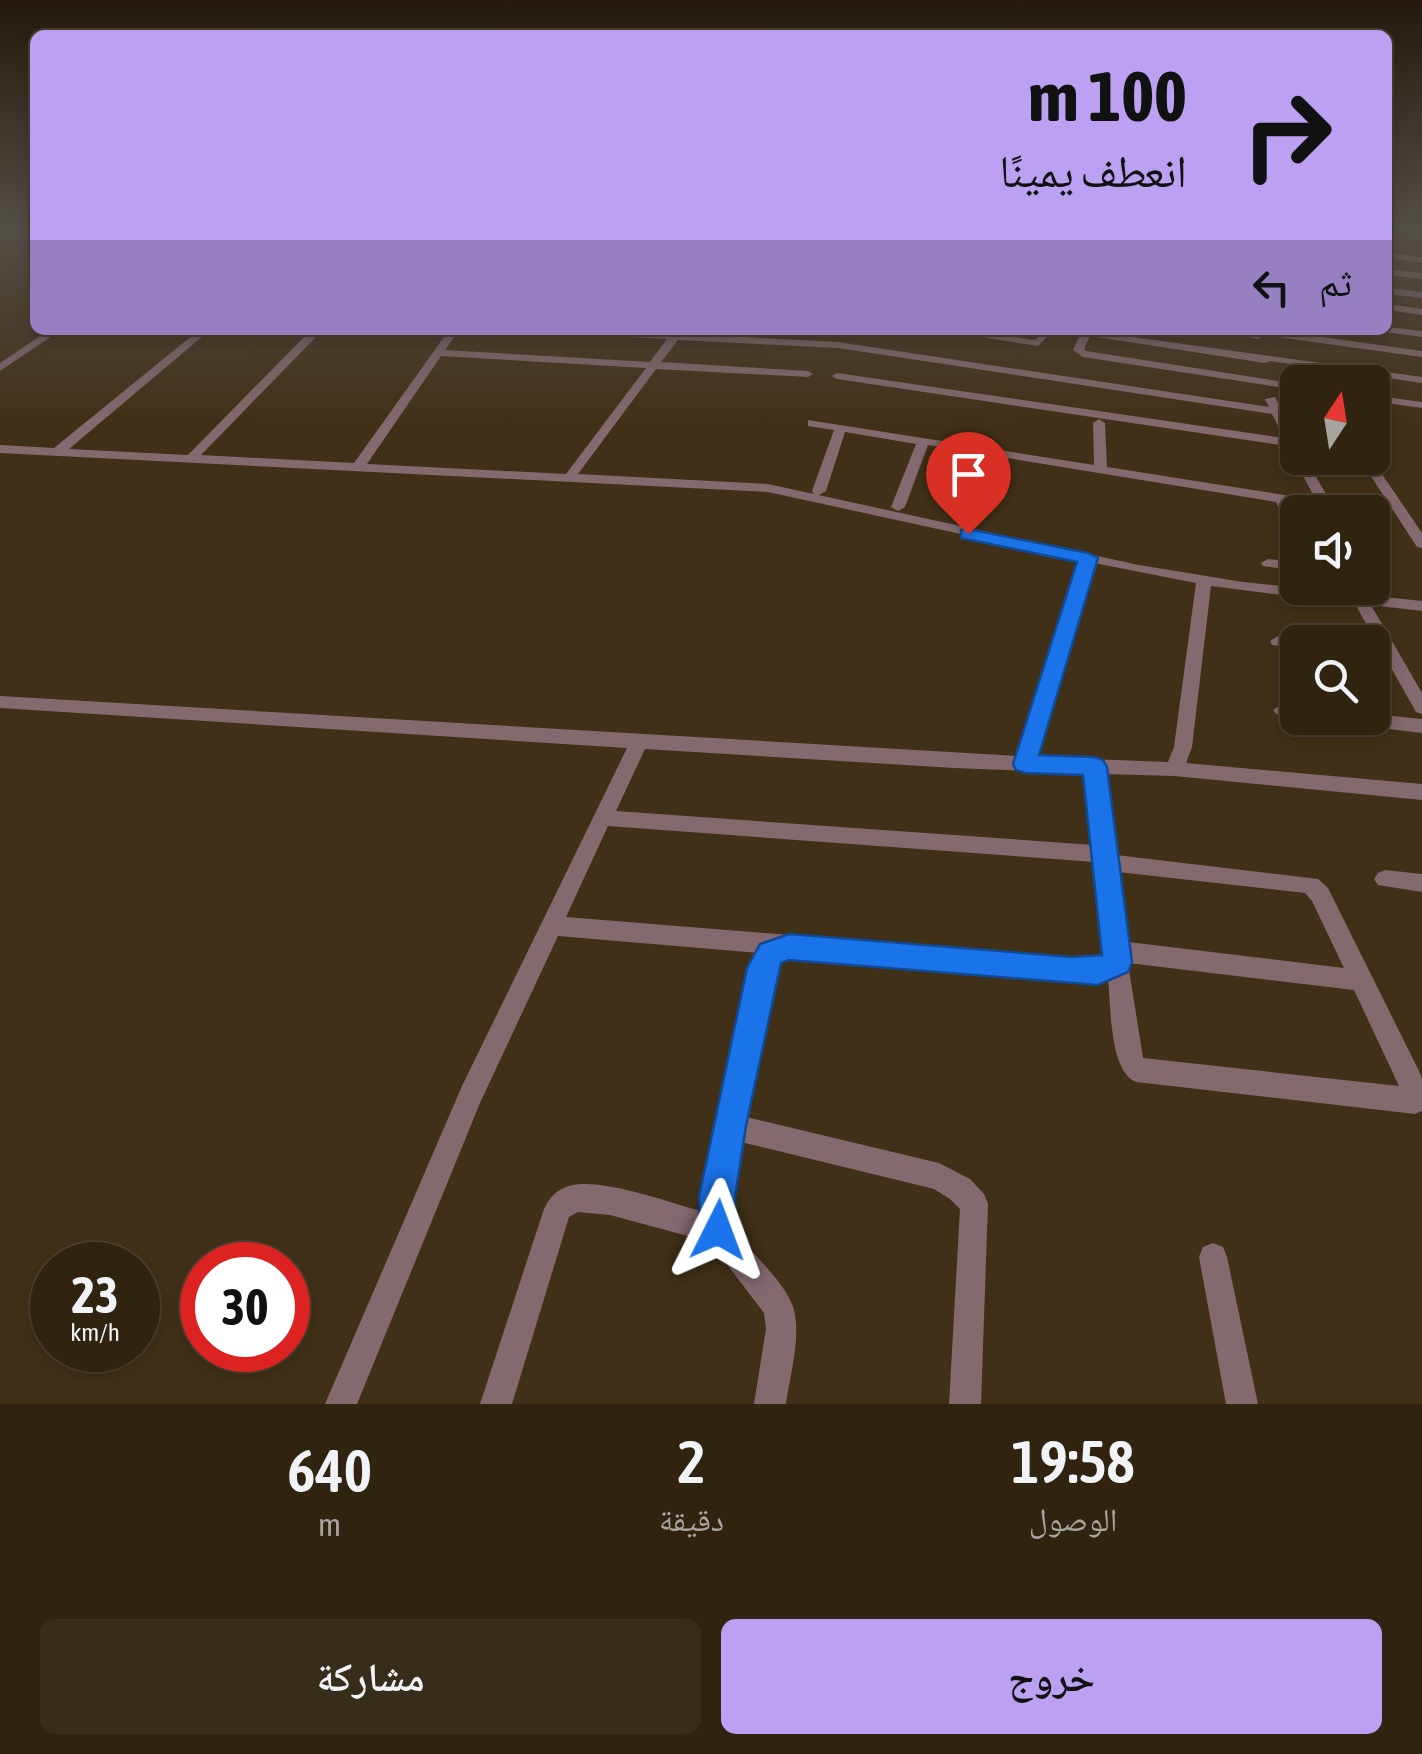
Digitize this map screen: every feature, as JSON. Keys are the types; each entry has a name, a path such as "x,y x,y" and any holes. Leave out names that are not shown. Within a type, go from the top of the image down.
{"street":[{"path":"1392,308 1422,312"},
{"path":"1392,330 1422,334"},
{"path":"0,368 49,335"},
{"path":"57,452 199,335"},
{"path":"191,459 311,335"},
{"path":"358,466 450,335"},
{"path":"655,335 859,347 1275,410"},
{"path":"979,335 1038,343 1045,335"},
{"path":"1084,335 1078,350 1083,354 1280,385"},
{"path":"1112,335 1422,380"},
{"path":"1258,335 1267,383 1280,421"},
{"path":"1274,335 1422,354"},
{"path":"570,476 675,336"},
{"path":"437,353 808,374"},
{"path":"837,376 1280,442"},
{"path":"1390,401 1422,405"},
{"path":"812,423 1280,498"},
{"path":"1099,423 1101,469"},
{"path":"818,491 840,427"},
{"path":"898,507 924,440"},
{"path":"3,452 768,488 1088,558 1280,590"},
{"path":"1376,475 1422,544"},
{"path":"1025,764 1088,558"},
{"path":"1268,563 1280,565"},
{"path":"1174,769 1183,747 1204,580"},
{"path":"1390,603 1422,606"},
{"path":"1390,664 1422,708"},
{"path":"0,702 638,742 1174,769 1422,792"},
{"path":"1390,723 1422,726"},
{"path":"342,1404 471,1096 638,742"},
{"path":"602,818 1105,858 1311,885 1320,895 1358,980 1410,1080 1415,1101 1136,1070 1130,1062 1105,858 1094,767"},
{"path":"1385,879 1422,883"},
{"path":"552,926 1072,971 1098,971 1117,956 1358,980"},
{"path":"718,1230 717,1197 762,968 770,954 789,947"},
{"path":"730,1126 938,1177 960,1188 974,1204 965,1404"},
{"path":"496,1404 558,1209 565,1201 576,1198 718,1230 770,1293 778,1310 781,1329 770,1404"},
{"path":"1213,1256 1242,1404"}],"route":[{"path":"718,1230 717,1197 730,1126 762,968 770,954 789,947 1072,971 1098,971 1117,962 1094,767 1025,764 1088,558 968,534"}]}
